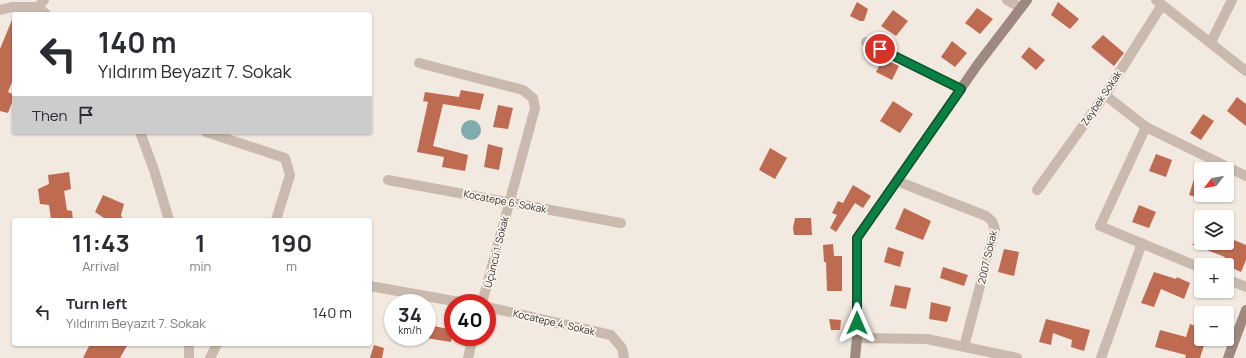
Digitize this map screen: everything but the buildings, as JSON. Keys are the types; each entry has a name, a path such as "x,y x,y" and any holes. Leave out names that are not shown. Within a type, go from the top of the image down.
{"street":[{"path":"855,358 857,338 857,238 961,89 1024,4 1007,0"},
{"path":"1211,42 1232,0"},
{"path":"1159,2 1246,71"},
{"name":"Zeybek Sokak","path":"1037,190 1105,95 1159,2"},
{"path":"0,10 12,7 43,7"},
{"path":"866,42 961,89"},
{"name":"Üçüncü 1. Sokak","path":"419,63 523,90 533,98 535,108 484,294"},
{"path":"1105,95 1146,127 1246,176"},
{"path":"1146,127 1100,226 1194,265"},
{"path":"141,134 154,170 168,218"},
{"path":"212,134 285,158 290,176 277,218"},
{"name":"Kocatepe 6. Sokak","path":"388,180 621,224"},
{"name":"2007. Sokak","path":"897,180 986,216 992,221 995,228 964,347"},
{"path":"1101,358 1142,243"},
{"path":"1234,282 1246,287"},
{"path":"372,286 444,299"},
{"name":"Kocatepe 4. Sokak","path":"496,309 611,335 622,348 624,358"},
{"path":"1228,358 1246,310"},
{"path":"857,338 927,339 1017,358"},
{"path":"189,346 189,358"},
{"path":"210,358 216,346"},
{"path":"468,358 471,346"}],"water":[{"path":"471,120 478,123 481,130 478,137 471,140 464,137 461,130 464,123"}],"route":[{"path":"857,323 857,238 961,89 880,49"}]}
